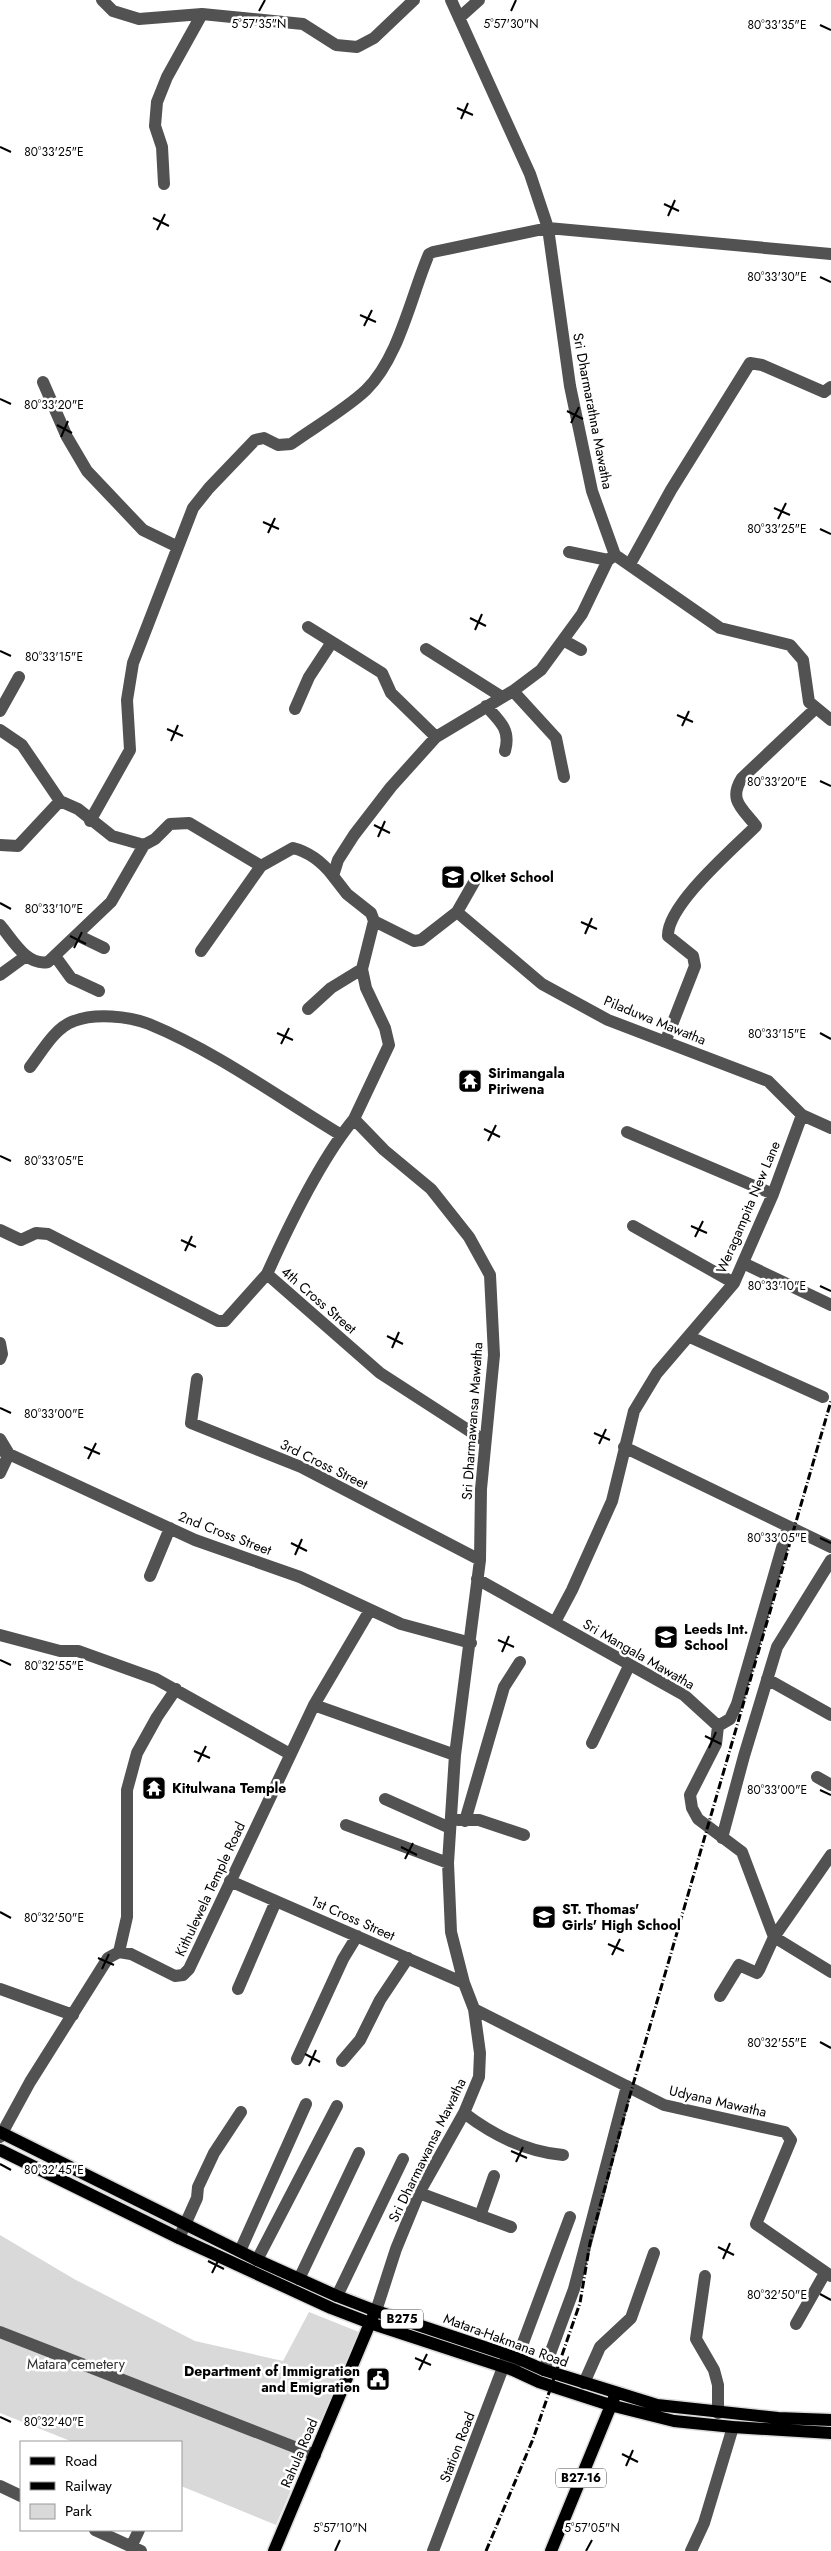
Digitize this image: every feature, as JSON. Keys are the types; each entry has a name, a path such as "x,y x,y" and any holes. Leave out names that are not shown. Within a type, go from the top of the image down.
{"main road":[{"name":"Matara-Hakmana Road","path":"1,2134 299,2279 337,2296 510,2362 540,2382 613,2400 660,2418 733,2427 831,2433"},
{"name":"Matara-Hakmana Road","path":"0,2150 179,2238 316,2301 370,2323 544,2370 584,2383 613,2400 718,2413 787,2419 831,2420"},
{"name":"Rahula Road","path":"274,2551 376,2311"},
{"name":"B27-16","path":"551,2551 613,2400"}],"street":[{"path":"102,0 113,11 139,19 202,14 303,24 336,45 357,47 374,38 414,0"},
{"name":"Sri Dharmarathna Mawatha","path":"451,0 530,174 548,228 570,386 592,491 612,558"},
{"path":"459,18 479,0"},
{"path":"164,184 162,147 155,126 157,102 167,77 202,14"},
{"path":"90,821 130,750 127,700 133,664 176,546 193,508 209,488 255,440 264,438 278,446 291,444 366,390 380,372 391,352 429,254 548,228 831,254"},
{"path":"630,564 671,490 750,363 762,365 824,392 831,387"},
{"path":"42,382 67,437 87,471 143,530 176,546"},
{"path":"569,552 612,558 630,564 720,628 790,645 803,660 809,702 831,720"},
{"path":"333,876 338,860 354,835 391,787 436,737 507,694 541,670 582,614 612,558"},
{"path":"308,627 382,673 391,693 436,737"},
{"path":"563,640 581,650"},
{"path":"295,709 309,677 332,642"},
{"path":"426,648 507,694 556,738 564,778"},
{"path":"0,711 19,678"},
{"path":"486,706 505,730 508,739 505,751"},
{"path":"666,1040 695,966 693,956 668,936 668,928 684,899 756,826 734,798 734,790 742,778 816,709"},
{"path":"0,730 22,745 60,801 78,809 90,821 112,836 144,845"},
{"path":"0,845 18,846 60,801"},
{"path":"0,925 26,956 39,963 48,962 111,902 144,845 156,839 170,824 189,823 261,866"},
{"path":"201,951 261,866 293,848 303,851 326,867 347,894 371,913 374,922 362,969 366,988 385,1028 389,1045 354,1119 341,1135 287,1230 267,1274"},
{"path":"374,922 414,940 421,940 457,912 477,878"},
{"name":"Piladuwa Mawatha","path":"457,912 542,984 608,1020 666,1040 768,1081 802,1115 831,1128"},
{"path":"77,935 104,948"},
{"path":"0,975 26,956"},
{"path":"55,956 71,978 99,991"},
{"path":"308,1010 331,988 362,969"},
{"path":"30,1067 57,1033 73,1021 94,1017 127,1018 148,1024 204,1052 279,1095 341,1135"},
{"name":"Weragampita New Lane","path":"554,1622 572,1590 612,1501 634,1411 657,1373 690,1337 734,1283 773,1194 802,1115"},
{"name":"Sri Dharmawansa Mawatha","path":"354,1119 384,1150 431,1190 469,1237 490,1275 494,1355 481,1490 480,1560 471,1643 455,1755 448,1863 451,1932 464,1983 474,2009 480,2053 479,2077 464,2113 419,2193 396,2249 376,2311"},
{"path":"627,1132 773,1194"},
{"path":"633,1226 734,1283"},
{"name":"4th Cross Street","path":"0,1230 21,1240 36,1232 48,1234 218,1321 225,1321 267,1274 380,1374 485,1441"},
{"path":"743,1263 831,1305"},
{"path":"690,1337 823,1397"},
{"path":"0,1343 2,1354 0,1359"},
{"name":"3rd Cross Street","path":"197,1379 191,1423 301,1467 480,1560"},
{"path":"0,1439 4,1452 0,1473"},
{"path":"624,1448 831,1547"},
{"name":"2nd Cross Street","path":"4,1452 195,1540 300,1576 401,1624 471,1643"},
{"path":"788,1527 737,1704 730,1719 718,1726 716,1744 690,1796 692,1808 698,1820 742,1852 774,1938 831,1972"},
{"path":"150,1576 170,1528"},
{"path":"722,1838 744,1756 777,1647 831,1560"},
{"name":"Sri Mangala Mawatha","path":"477,1579 629,1666 684,1695 718,1726"},
{"name":"Kithulewela Temple Road","path":"119,1952 131,1954 175,1976 183,1975 189,1969 314,1705 370,1610"},
{"path":"0,1635 60,1651 78,1651 156,1679 290,1754"},
{"path":"465,1821 504,1687 520,1662"},
{"path":"592,1743 629,1666"},
{"path":"767,1679 831,1715"},
{"path":"1,2134 30,2082 108,1958 119,1952 127,1917 127,1790 137,1753 157,1716 176,1689"},
{"path":"314,1705 455,1755"},
{"path":"817,1777 831,1786"},
{"path":"385,1800 450,1824 479,1820 524,1835"},
{"path":"346,1825 448,1863"},
{"path":"720,1996 739,1965 757,1973 774,1938 831,1855"},
{"name":"1st Cross Street","path":"230,1881 464,1983"},
{"path":"238,1989 276,1900"},
{"path":"297,2059 343,1958 357,1936"},
{"path":"342,2061 360,2040 380,2000 408,1958"},
{"path":"0,1989 73,2015"},
{"name":"Udyana Mawatha","path":"474,2009 664,2105 784,2132 791,2140 756,2224 828,2274"},
{"path":"544,2370 574,2289 627,2086"},
{"path":"240,2251 306,2104"},
{"path":"258,2260 337,2106"},
{"path":"179,2238 197,2198 198,2187 214,2153 241,2112"},
{"path":"464,2113 488,2132 546,2153 563,2154"},
{"path":"299,2279 359,2153"},
{"path":"337,2296 403,2159"},
{"path":"480,2216 494,2176"},
{"path":"419,2193 512,2227"},
{"name":"Station Road","path":"432,2551 510,2362 535,2316 570,2216"},
{"path":"584,2383 600,2347 631,2318 654,2253"},
{"path":"796,2324 828,2274"},
{"path":"705,2276 696,2339 714,2370 718,2385 718,2413"},
{"path":"0,2332 315,2455"},
{"path":"690,2551 704,2523 733,2427"},
{"path":"0,2486 20,2496"},
{"path":"97,2531 136,2549 138,2531"}],"green space":[{"name":"Matara cemetery","path":"0,2235 74,2279 195,2341 283,2361 309,2312 359,2332 276,2525 182,2486 182,2441 70,2441 0,2413"}],"railway":[{"path":"486,2551 533,2439 580,2303 590,2243 632,2088 831,1401"}],"place":[{"name":"Olket School","path":"453,877"},
{"name":"Sirimangala Piriwena","path":"470,1081"},
{"name":"Leeds Int. School","path":"666,1637"},
{"name":"Kitulwana Temple","path":"154,1788"},
{"name":"ST. Thomas' Girls' High School","path":"544,1917"},
{"name":"Department of Immigration and Emigration","path":"378,2379"}]}
